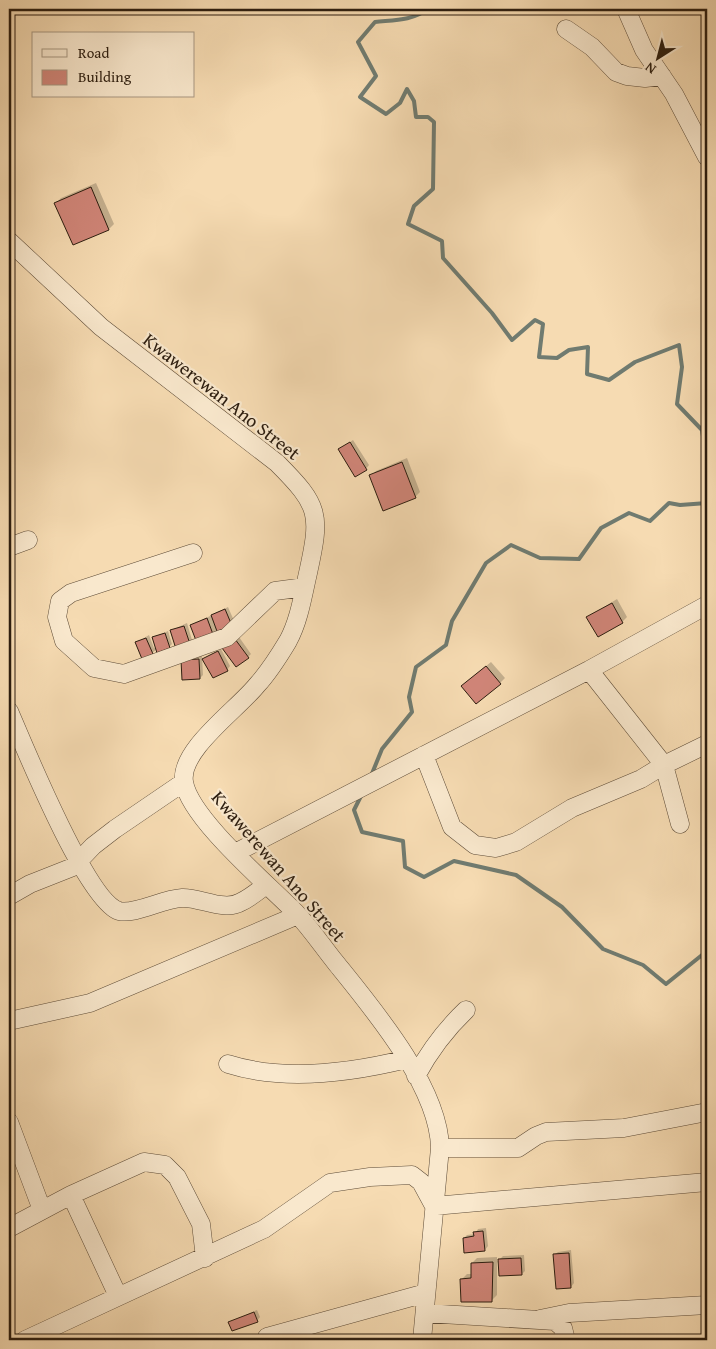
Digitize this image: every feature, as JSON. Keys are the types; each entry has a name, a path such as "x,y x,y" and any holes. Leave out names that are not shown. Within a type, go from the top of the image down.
{"street":[{"path":"626,9 644,50 674,94 707,156"},
{"path":"566,29 592,47 616,72 636,77 662,76"},
{"name":"Kwawerewan Ano Street","path":"9,240 101,327 277,463 312,504 316,524 305,586 289,639 256,686 196,749 187,764 184,782 193,801 209,825 266,885 298,915 352,983 407,1059 436,1118 440,1148 422,1340"},
{"path":"9,547 28,540"},
{"path":"193,553 71,593 60,601 57,617 64,641 94,668 124,674 227,637 275,592 305,586"},
{"path":"235,853 589,670 707,605"},
{"path":"589,670 664,764 680,824"},
{"path":"9,711 37,776 90,882 104,901 118,911 131,912 160,901 177,898 188,898 229,906 240,903 266,885"},
{"path":"424,755 452,827 475,845 496,848 516,842 572,808 641,779 664,764 707,744"},
{"path":"9,896 30,884 66,871 80,861 93,846 115,829 184,782"},
{"path":"9,1021 90,1003 298,915"},
{"path":"416,1076 434,1044 466,1010"},
{"path":"228,1064 248,1070 305,1074 369,1068 407,1059"},
{"path":"440,1148 506,1150 518,1148 546,1132 624,1128 707,1112"},
{"path":"9,1122 42,1210"},
{"path":"9,1228 71,1195 144,1162 165,1165 177,1177 201,1224 204,1258"},
{"path":"25,1340 264,1229 330,1183 370,1177 412,1175 422,1182 434,1206 707,1182"},
{"path":"71,1195 118,1296"},
{"path":"267,1337 426,1293"},
{"path":"540,1319 569,1313 707,1305"},
{"path":"425,1313 540,1319 554,1322 563,1328 566,1340"}],"building":[{"path":"91,187 109,230 73,245 54,203"},
{"path":"350,442 367,470 355,477 338,449"},
{"path":"402,462 416,498 383,511 369,475"},
{"path":"612,603 623,623 598,637 586,617"},
{"path":"225,609 233,628 218,634 211,615"},
{"path":"207,618 214,637 197,643 190,625"},
{"path":"184,626 190,644 176,649 170,630"},
{"path":"165,633 170,648 157,653 152,637"},
{"path":"146,638 153,654 142,659 135,642"},
{"path":"235,639 249,658 236,667 222,648"},
{"path":"218,651 228,671 213,678 202,659"},
{"path":"199,659 200,679 182,680 181,660"},
{"path":"486,666 501,684 476,704 461,686"},
{"path":"483,1231 485,1251 464,1253 463,1238 474,1236 473,1232"},
{"path":"569,1253 571,1288 556,1289 553,1254"},
{"path":"521,1258 522,1275 499,1276 498,1259"},
{"path":"493,1262 492,1302 461,1302 460,1279 471,1278 471,1263"},
{"path":"254,1312 258,1322 232,1331 228,1322"}],"waterway":[{"path":"428,9 409,18 375,22 358,42 376,76 360,97 386,114 400,103 407,89 414,101 416,117 428,117 434,122 433,189 414,206 408,224 442,241 443,258 492,313 512,340 535,320 543,324 539,357 557,358 569,350 588,347 587,374 609,380 635,362 679,345 682,367 677,404 702,430 707,462"},
{"path":"371,776 382,749 412,712 409,697 416,667 446,645 452,621 486,563 511,545 540,558 579,559 601,528 629,513 650,521 669,503 680,505 707,503"},
{"path":"362,794 354,810 362,832 403,841 405,867 424,877 454,861 516,875 562,907 603,949 643,965 666,984 707,951"},
{"path":"702,1340 707,1336"}]}
